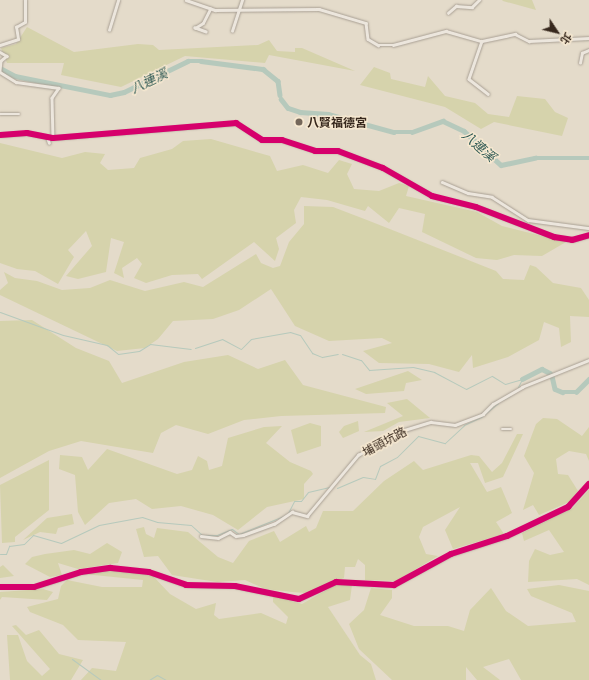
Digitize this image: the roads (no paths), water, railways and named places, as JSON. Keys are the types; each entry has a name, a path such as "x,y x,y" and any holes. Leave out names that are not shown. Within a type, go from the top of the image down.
{"street":[{"path":"0,45 18,39 16,27 25,22 25,0"},
{"path":"109,30 118,0"},
{"path":"186,0 210,9 302,7 358,18 366,23 368,39 378,45 393,45 446,31 482,41 515,34 529,41 589,38"},
{"path":"232,31 242,0"},
{"path":"448,13 456,6 473,6 479,0"},
{"path":"206,32 196,26 203,23 210,9"},
{"path":"482,41 470,79 488,94"},
{"path":"580,63 582,53 589,50"},
{"path":"0,52 7,56 2,61 0,72 19,82 59,88 52,98 53,138"},
{"path":"0,114 19,114"},
{"path":"0,135 27,133 53,138 236,123 262,140 282,140 315,151 338,151 383,168 432,196 476,207 554,237 572,240 589,235"},
{"path":"48,138 49,143"},
{"path":"442,182 468,193 492,197 528,220 589,228"},
{"name":"埔頭坑路","path":"201,536 218,538 230,532 236,536 243,535 274,524 292,512 307,516 358,454 401,431 431,422 455,425 483,414 493,404 522,387 589,360"},
{"path":"502,429 511,429"},
{"path":"0,587 34,587 81,572 111,568 149,572 186,585 235,586 299,599 340,582 394,585 451,554 507,536 568,507 589,484"}],"waterway":[{"name":"八連溪","path":"2,69 15,76 110,95 124,92 188,61 201,61 263,69 278,81 280,95"},
{"name":"八連溪","path":"281,99 288,108 300,112 328,114 394,132 412,132 443,121 464,131 501,165 535,158 589,158"},
{"path":"0,312 63,335 107,345 118,354 139,351 150,344 191,349"},
{"path":"195,348 222,339 241,349 251,339 290,332 300,335 312,353 322,357 338,354"},
{"path":"342,354 361,360 369,370 413,367 434,372 466,389 492,376 505,384 522,379"},
{"path":"522,379 542,369 550,373"},
{"path":"552,376 555,389 562,392 576,392 589,379"},
{"path":"518,387 522,379"},
{"path":"502,400 510,396"},
{"path":"337,488 363,477 375,479 380,466 397,457 418,436 445,443 464,425 481,417 498,403"},
{"path":"288,513 294,501 301,501 308,492 330,487"},
{"path":"0,554 6,554 9,546 24,544 33,535 61,543 99,525 142,517 157,522 191,525 202,535 217,535 232,529 239,534 286,515"},
{"path":"72,659 101,680"},
{"path":"149,680 157,675 166,680"}],"place":[{"name":"八賢福德宮","path":"299,122"}]}
